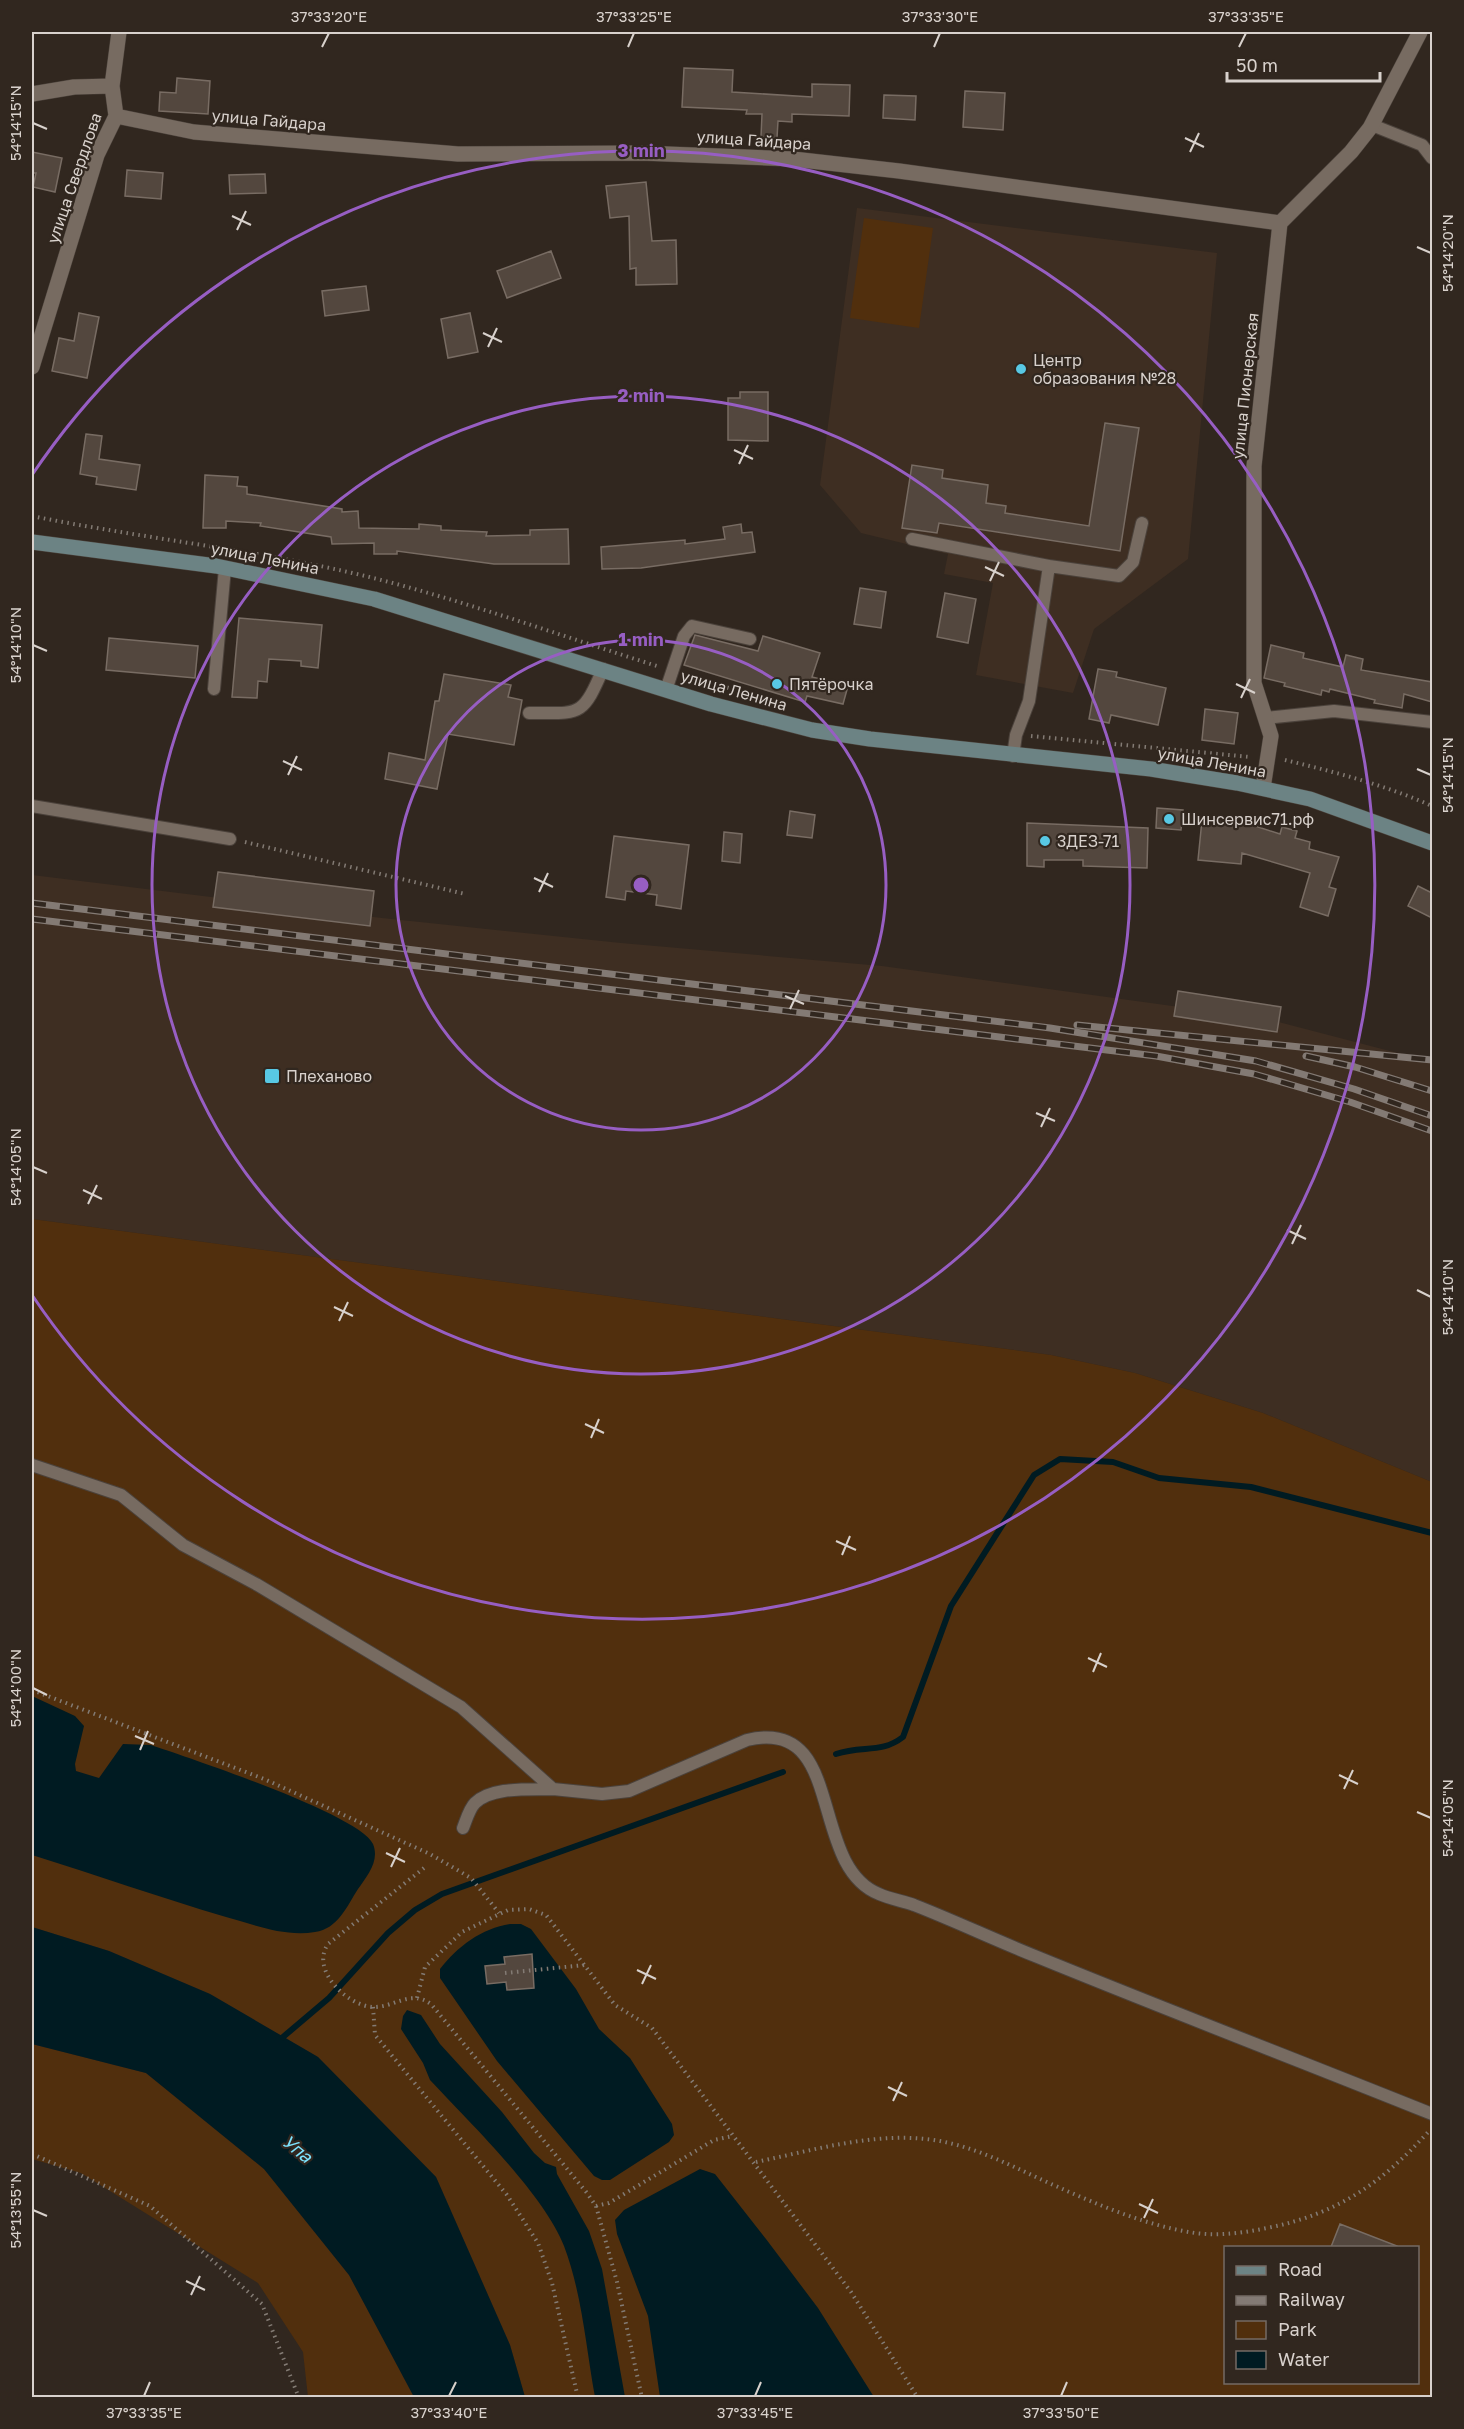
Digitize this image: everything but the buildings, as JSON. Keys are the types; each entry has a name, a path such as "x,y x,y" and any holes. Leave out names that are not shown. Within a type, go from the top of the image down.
{"main road":[{"name":"улица Ленина","path":"32,542 225,568 374,599 666,690 812,730 870,740 1151,769 1263,788 1310,799 1432,843"}],"street":[{"name":"улица Свердлова","path":"32,367 97,155 116,116 112,86 119,32"},
{"path":"1280,224 1351,152 1372,125 1420,32"},
{"path":"32,94 74,87 112,86"},
{"name":"улица Гайдара","path":"116,116 194,132 458,154 641,153 783,158 899,171 1280,224"},
{"name":"улица Пионерская","path":"1263,788 1271,736 1255,694 1254,683 1254,466 1280,224"}],"lane":[{"path":"1372,125 1422,145 1432,158"},
{"path":"912,539 1049,566 1119,576 1133,562 1142,523"},
{"path":"1013,756 1016,735 1029,701 1049,566"},
{"path":"214,689 225,568"},
{"path":"666,690 684,636 692,626 750,639"},
{"path":"529,713 573,712 580,709 589,701 603,669"},
{"path":"1266,718 1334,711 1432,722"},
{"path":"32,806 230,839"},
{"path":"32,1465 122,1495 183,1545 256,1584 461,1707 553,1789"},
{"path":"463,1828 474,1803 485,1797 513,1791 553,1789 602,1794 629,1791 747,1740 766,1736 785,1738 806,1755 815,1773 834,1836 851,1870 878,1894 914,1905 1432,2114"}],"path":[{"path":"32,516 102,530 224,547 388,582 740,692"},
{"path":"1016,735 1269,758 1330,770 1408,795 1432,806"},
{"path":"230,839 465,894"},
{"path":"32,1690 264,1779 430,1854 471,1878 499,1913"},
{"path":"424,1868 333,1939 325,1950 326,1969 339,1990 356,2003 373,2007 404,1998 417,1998 431,2004 525,2116 596,2206 617,2282 642,2397"},
{"path":"417,1998 423,1970 437,1953 462,1932 499,1913 519,1909 546,1915 615,2005 652,2028 733,2136 756,2162 851,2292 918,2397"},
{"path":"506,1973 585,1965"},
{"path":"373,2007 375,2035 507,2194 538,2243 552,2283 578,2397"},
{"path":"756,2162 861,2142 900,2138 940,2141 985,2154 1059,2188 1155,2223 1197,2233 1235,2234 1314,2217 1342,2204 1367,2189 1391,2169 1432,2127"},
{"path":"596,2206 609,2202 714,2140 733,2136"},
{"path":"32,2154 150,2206 262,2304 299,2397"}],"shaded area":[{"name":"Центр образования №28","path":"857,208 1217,253 1188,559 1094,629 1073,693 976,675 993,583 944,574 948,554 861,533 820,485"},
{"path":"32,875 382,918 621,943 882,966 1267,1019 1432,1062 1432,1482 1263,1413 1135,1373 1051,1355 32,1219"}],"green space":[{"path":"864,218 933,228 919,328 850,318"},
{"path":"32,1219 1051,1355 1135,1373 1263,1413 1432,1482 1432,2397 525,2397 510,2345 436,2177 318,2057 210,1994 109,1951 32,1927"},
{"path":"32,2044 146,2073 264,2169 349,2275 414,2397 308,2397 303,2352 258,2283 81,2173 32,2159"}],"water":[{"path":"32,1696 75,1716 84,1726 75,1764 76,1771 99,1778 123,1744 151,1745 271,1788 338,1818 361,1832 373,1844 375,1856 372,1868 336,1922 323,1930 293,1933 226,1917 32,1855"},
{"path":"510,1924 521,1924 531,1929 576,1989 599,2029 630,2058 672,2124 674,2135 669,2142 610,2180 602,2180 594,2176 497,2061 440,1978 440,1969 462,1946 480,1934"},
{"name":"Упа","path":"32,1927 109,1951 210,1994 318,2057 436,2177 510,2345 525,2397 414,2397 349,2275 264,2169 146,2073 32,2044"},
{"path":"407,2010 421,2015 440,2044 502,2112 534,2153 545,2163 556,2167 557,2174 589,2231 602,2269 625,2397 595,2397 579,2302 564,2246 540,2204 523,2182 430,2080 423,2063 401,2029 403,2016"},
{"path":"700,2169 715,2174 766,2239 818,2308 874,2397 660,2397 648,2316 617,2234 615,2220 624,2210"}],"waterway":[{"path":"836,1754 887,1746 903,1737 951,1606 1034,1475 1060,1459 1113,1462 1159,1478 1251,1487 1432,1533"},
{"path":"283,2037 329,1998 388,1933 415,1910 442,1894 783,1772"}],"railway":[{"path":"32,903 1050,1028 1256,1061 1354,1089 1432,1116"},
{"path":"32,919 1156,1056 1254,1074 1350,1102 1432,1131"},
{"path":"1077,1025 1432,1060"},
{"path":"1306,1056 1355,1067 1432,1091"}],"place":[{"name":"Центр образования №28","path":"1021,369"},
{"name":"Пятёрочка","path":"777,684"},
{"name":"Шинсервис71.рф","path":"1169,819"},
{"name":"3ДЕЗ-71","path":"1045,841"},
{"name":"Плеханово","path":"272,1076"}]}
